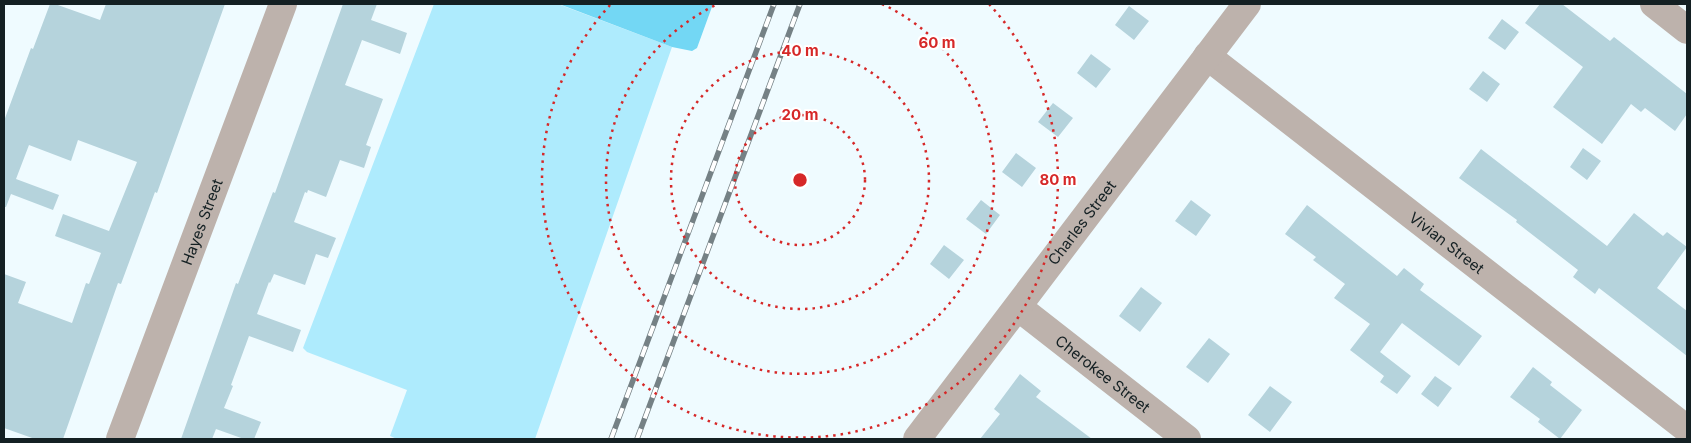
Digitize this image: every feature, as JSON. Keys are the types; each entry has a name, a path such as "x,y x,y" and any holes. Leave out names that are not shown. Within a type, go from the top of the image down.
{"street":[{"name":"Hayes Street","path":"120,439 283,4"},
{"name":"Charles Street","path":"917,439 1247,4"},
{"path":"1654,4 1687,30"},
{"name":"Vivian Street","path":"1207,56 1687,429"},
{"name":"Cherokee Street","path":"1018,307 1188,439"}],"shaded area":[{"path":"434,4 558,4 672,47 535,439 397,439 390,436 407,390 307,352 303,348"},
{"path":"559,4 713,4 697,48 692,51 672,47"}],"building":[{"path":"50,4 55,4 100,20 106,4 225,4 157,193 155,192 121,284 118,283 63,439 35,439 4,428 4,274 26,282 18,303 72,323 86,283 89,284 101,253 55,236 63,214 109,231 137,162 78,140 71,161 29,145 16,179 59,195 53,210 11,194 6,207 4,207 4,121 31,48 33,49"},
{"path":"343,4 377,4 371,20 407,33 400,54 362,40 345,85 383,99 366,145 371,147 364,168 340,160 326,197 308,190 307,193 305,192 294,222 336,238 328,258 316,254 305,285 274,274 269,282 257,314 301,330 293,352 249,336 224,408 261,422 254,439 244,439 216,429 212,439 181,439 236,283 238,284 273,192 275,193"},
{"path":"1540,4 1562,4 1610,41 1614,37 1687,94 1687,114 1675,131 1645,108 1641,112 1631,104 1602,144 1553,107 1583,67 1525,23"},
{"path":"1129,6 1149,21 1134,40 1115,25"},
{"path":"1502,19 1519,32 1505,50 1488,38"},
{"path":"1091,54 1111,69 1096,88 1077,73"},
{"path":"1483,71 1500,84 1487,102 1469,89"},
{"path":"1053,103 1073,118 1058,137 1038,122"},
{"path":"1583,148 1601,161 1587,180 1570,167"},
{"path":"1481,149 1607,246 1634,213 1663,236 1667,232 1687,247 1657,288 1687,311 1687,356 1599,288 1595,294 1573,277 1578,270 1516,222 1517,220 1459,178"},
{"path":"1016,153 1036,168 1022,187 1002,172"},
{"path":"981,200 1000,215 986,234 966,219"},
{"path":"1191,200 1211,215 1196,236 1175,221"},
{"path":"1307,205 1397,276 1404,268 1424,284 1420,290 1482,336 1459,366 1402,323 1380,352 1411,376 1397,394 1380,382 1384,376 1350,350 1370,324 1334,298 1345,284 1313,260 1316,257 1285,234"},
{"path":"944,245 964,260 949,279 930,264"},
{"path":"1141,287 1162,303 1140,332 1119,316"},
{"path":"1209,338 1230,354 1208,383 1186,367"},
{"path":"1533,367 1552,382 1550,385 1582,410 1560,439 1538,422 1540,419 1510,397"},
{"path":"1020,374 1041,391 1036,397 1092,439 980,439 1000,414 994,409"},
{"path":"1435,376 1452,388 1438,407 1421,394"},
{"path":"1270,386 1292,402 1270,432 1248,415"}],"railway":[{"path":"611,439 774,4"},
{"path":"637,439 800,4"}]}
